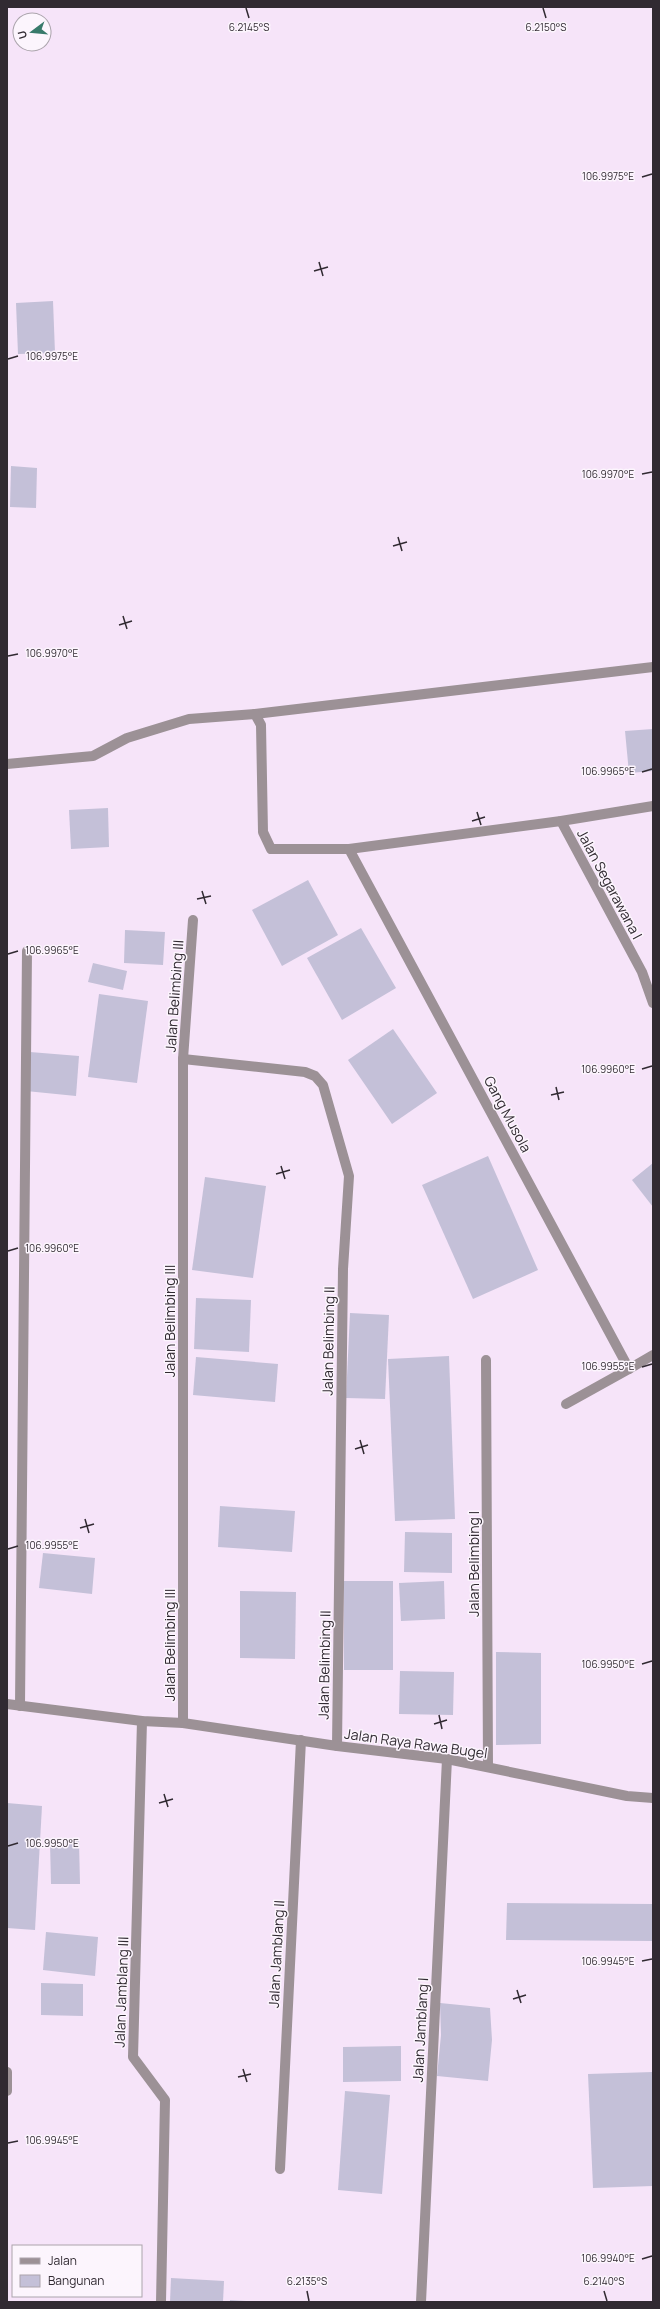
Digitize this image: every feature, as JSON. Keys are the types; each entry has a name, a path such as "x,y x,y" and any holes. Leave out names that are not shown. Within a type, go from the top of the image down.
{"street":[{"path":"7,764 93,756 127,738 189,719 255,714 653,667"},
{"path":"255,714 261,725 262,832 271,849 349,849 561,821 653,806"},
{"name":"Jalan Segarawana I","path":"561,821 642,972 653,1003"},
{"name":"Gang Musola","path":"349,849 629,1369"},
{"name":"Jalan Belimbing III","path":"183,1723 183,1059 193,920"},
{"path":"20,1706 27,950"},
{"name":"Jalan Belimbing II","path":"183,1059 305,1072 315,1076 323,1085 349,1176 343,1269 337,1746"},
{"path":"566,1404 653,1355"},
{"name":"Jalan Belimbing I","path":"486,1360 488,1767"},
{"name":"Jalan Raya Rawa Bugel","path":"7,1704 142,1721 183,1723 337,1746 447,1759 627,1796 653,1798"},
{"name":"Jalan Jamblang III","path":"142,1721 133,2058 165,2100 161,2302"},
{"name":"Jalan Jamblang II","path":"280,2169 301,1740"},
{"name":"Jalan Jamblang I","path":"421,2302 447,1759"},
{"path":"7,2072 7,2092"}],"building":[{"path":"53,301 55,353 18,354 16,303"},
{"path":"11,466 37,468 36,508 10,507"},
{"path":"653,729 653,771 629,773 625,731"},
{"path":"108,808 109,847 71,849 69,810"},
{"path":"308,880 338,935 282,966 252,910"},
{"path":"361,928 396,988 342,1020 307,958"},
{"path":"125,930 165,932 163,965 124,963"},
{"path":"93,963 127,971 123,990 88,982"},
{"path":"99,994 148,1001 137,1083 88,1077"},
{"path":"393,1029 437,1093 392,1124 348,1060"},
{"path":"30,1052 79,1056 76,1096 26,1091"},
{"path":"488,1156 538,1270 473,1299 422,1185"},
{"path":"653,1163 653,1207 632,1180"},
{"path":"205,1177 266,1186 253,1278 192,1270"},
{"path":"196,1298 251,1300 249,1352 194,1349"},
{"path":"350,1313 389,1315 385,1399 346,1398"},
{"path":"449,1356 455,1519 395,1521 388,1359"},
{"path":"196,1357 278,1364 275,1402 193,1395"},
{"path":"220,1506 295,1511 292,1552 218,1547"},
{"path":"405,1532 452,1533 452,1573 404,1572"},
{"path":"43,1553 95,1558 92,1594 39,1588"},
{"path":"344,1581 393,1581 393,1670 344,1670"},
{"path":"444,1581 445,1619 401,1621 399,1583"},
{"path":"240,1591 296,1592 295,1659 240,1658"},
{"path":"496,1652 541,1653 541,1744 496,1745"},
{"path":"400,1671 454,1672 453,1715 399,1714"},
{"path":"7,1803 42,1806 35,1930 7,1928"},
{"path":"79,1841 80,1884 51,1884 50,1842"},
{"path":"507,1903 653,1904 653,1941 506,1940"},
{"path":"46,1932 98,1937 95,1976 43,1970"},
{"path":"41,1983 83,1984 83,2016 41,2015"},
{"path":"440,2003 490,2008 492,2040 488,2081 437,2076 441,2035"},
{"path":"401,2046 401,2081 343,2082 343,2047"},
{"path":"653,2072 653,2186 593,2188 588,2074"},
{"path":"345,2091 390,2095 382,2194 338,2190"},
{"path":"171,2278 224,2281 223,2302 170,2302"},
{"path":"230,2300 246,2301 246,2302 230,2302"}]}
